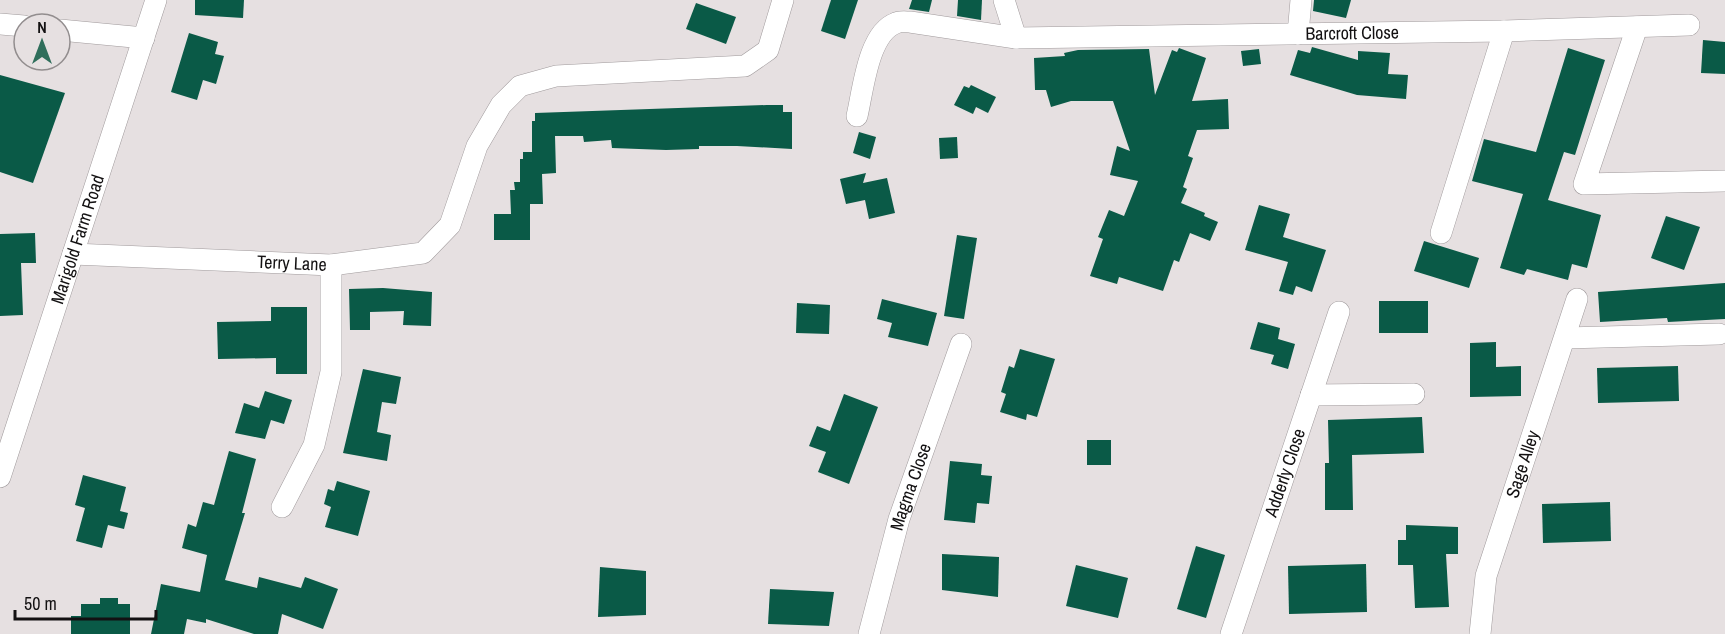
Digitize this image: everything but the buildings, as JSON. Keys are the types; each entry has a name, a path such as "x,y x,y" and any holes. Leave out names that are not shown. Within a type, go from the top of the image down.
{"street":[{"name":"Marigold Farm Road","path":"0,477 156,0"},
{"path":"331,265 423,253 450,225 477,146 501,105 520,86 556,76 745,66 768,50 783,0"},
{"path":"1004,0 1016,38"},
{"path":"1298,34 1301,0"},
{"name":"Barcroft Close","path":"857,116 872,50 883,32 896,23 910,22 1016,38 1504,31 1689,25"},
{"path":"1637,27 1584,184 1725,181"},
{"path":"72,31 144,38"},
{"path":"1441,232 1504,31"},
{"name":"Terry Lane","path":"73,254 331,265 331,372 314,445 282,507"},
{"name":"Sage Alley","path":"1480,634 1486,576 1577,299"},
{"name":"Adderly Close","path":"1231,634 1339,312"},
{"path":"1565,338 1719,334"},
{"name":"Magma Close","path":"869,634 899,519 961,344"},
{"path":"1311,395 1414,394"}]}
